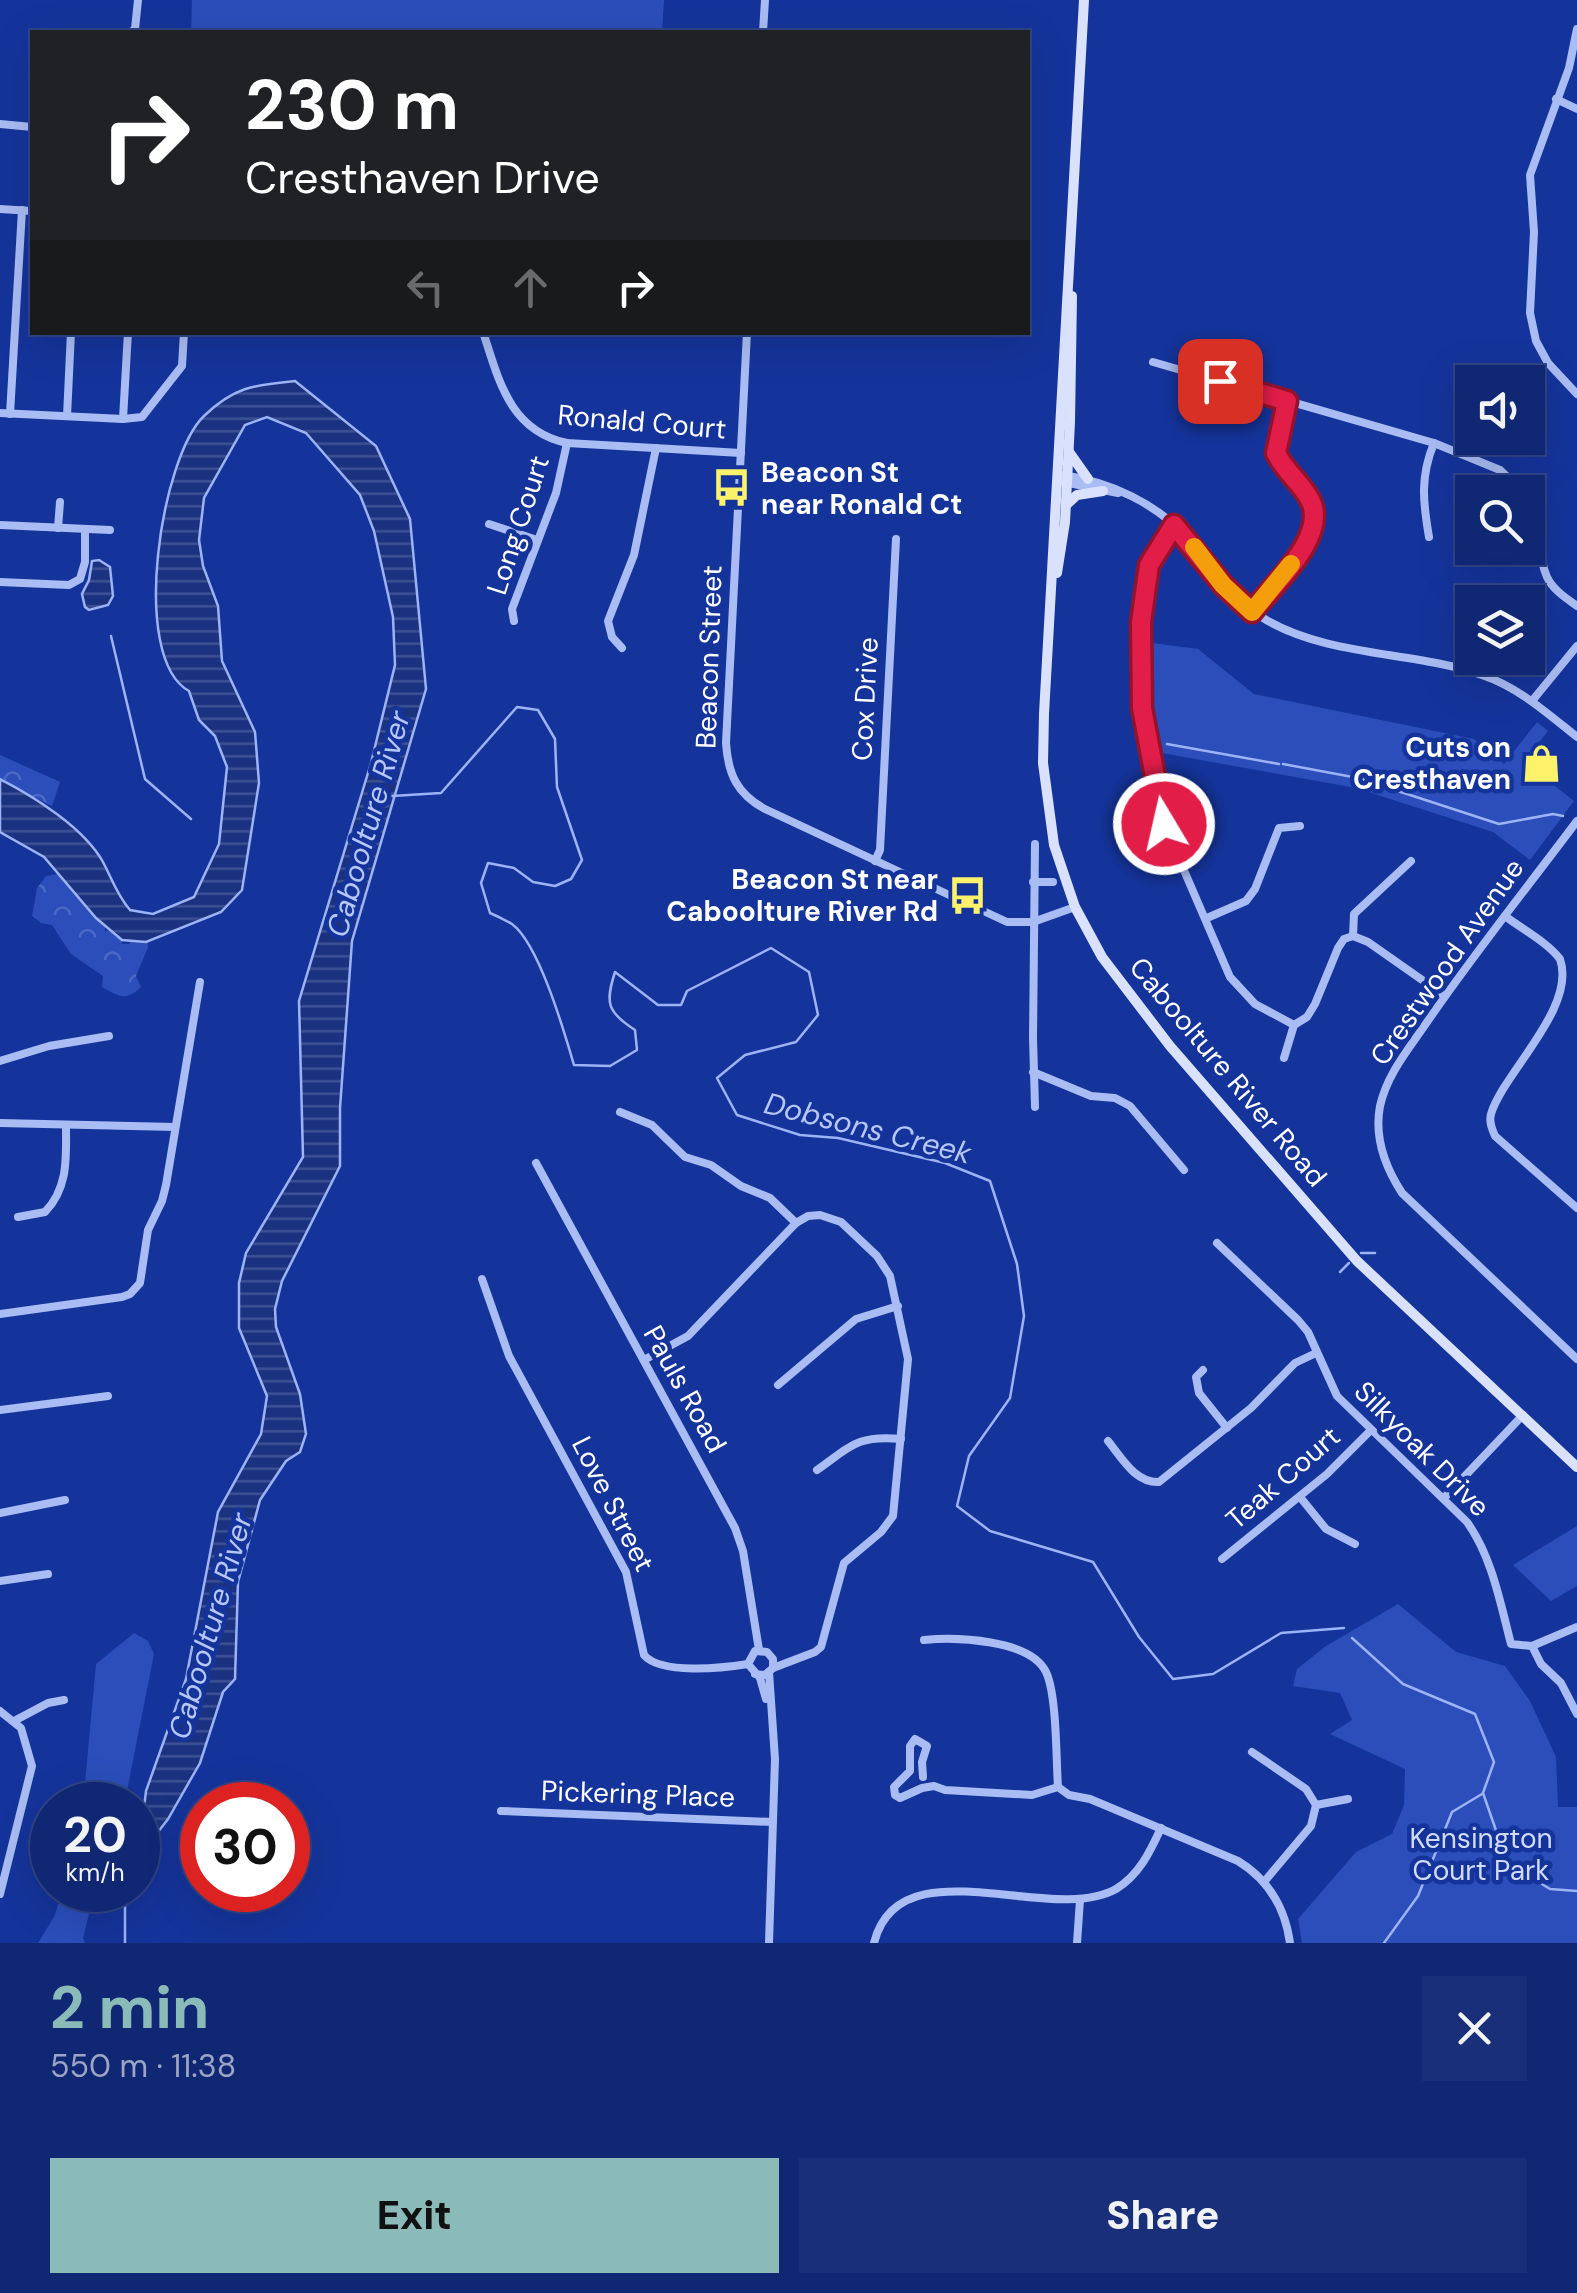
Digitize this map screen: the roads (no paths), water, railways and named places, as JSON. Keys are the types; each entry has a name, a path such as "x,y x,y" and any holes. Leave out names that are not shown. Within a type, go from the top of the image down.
{"main road":[{"name":"Caboolture River Road","path":"1084,0 1062,478 1050,610 1043,763 1051,831 1075,907 1102,957 1170,1046 1358,1261 1577,1466"},
{"name":"Caboolture River Road","path":"1050,610 1066,505 1062,478 1068,452 1073,360 1070,275"},
{"path":"1068,452 1088,479"},
{"path":"1066,505 1082,494 1103,491"}],"street":[{"path":"136,30 138,0"},
{"path":"764,30 765,0"},
{"path":"1577,29 1569,68 1530,174 1534,232 1530,313 1542,352 1577,394"},
{"path":"1556,99 1577,109"},
{"path":"0,124 30,127"},
{"path":"0,209 30,210"},
{"path":"22,210 5,413 142,417 182,366 184,335"},
{"path":"66,416 71,335"},
{"path":"123,419 128,335"},
{"name":"Ronald Court","path":"484,335 503,393 517,415 545,437 567,443 741,453"},
{"name":"Beacon Street","path":"748,335 727,763 739,789 750,802 1007,922 1033,922"},
{"path":"1153,362 1434,443 1505,475"},
{"path":"1252,612 1307,544 1316,522 1310,498 1276,453 1287,401"},
{"name":"Long Court","path":"514,621 512,608 556,493 567,443"},
{"path":"1428,537 1422,491 1424,466 1434,443"},
{"path":"622,648 612,636 608,621 634,555 656,448"},
{"path":"1062,478 1105,482 1146,504 1174,525 1223,585 1252,612 1303,636 1479,674 1532,701 1577,737"},
{"path":"1062,478 1123,494"},
{"path":"58,528 60,502"},
{"path":"0,524 110,530"},
{"path":"489,524 537,540"},
{"path":"1174,525 1155,552 1145,578 1140,682 1164,824 1230,977 1255,1004 1294,1024"},
{"path":"0,582 69,585 80,580 85,562 85,530"},
{"name":"Cox Drive","path":"874,861 880,850 896,539"},
{"path":"1543,565 1544,574 1554,588 1577,606"},
{"path":"1532,701 1577,646"},
{"name":"Crestwood Avenue","path":"1577,820 1391,1074 1378,1124 1384,1159 1402,1193 1577,1359"},
{"path":"1207,918 1246,901 1255,889 1279,828 1300,826"},
{"path":"1035,844 1035,1107"},
{"path":"1352,936 1352,922 1359,906 1411,861"},
{"path":"1033,882 1053,882"},
{"path":"1033,922 1075,907"},
{"path":"1505,916 1552,952 1566,971 1568,984 1558,1019 1496,1104 1490,1122 1495,1136 1577,1208"},
{"path":"1284,1058 1294,1024 1308,1017 1344,939 1352,936 1368,942 1445,996"},
{"path":"1566,971 1577,970"},
{"path":"0,1314 122,1297 136,1290 148,1230 162,1201 200,982"},
{"path":"0,1060 48,1046 110,1036"},
{"path":"1033,1072 1091,1096 1115,1098 1130,1106 1184,1170"},
{"path":"620,1112 652,1125 685,1157 712,1166 741,1186 770,1198 796,1223"},
{"path":"0,1124 174,1127"},
{"path":"18,1217 45,1212 57,1196 64,1178 66,1124"},
{"name":"Pauls Road","path":"536,1163 735,1528 743,1550 759,1650"},
{"path":"644,1360 688,1336 796,1223 808,1216 820,1214 841,1222 886,1266 908,1359 892,1516 881,1532 844,1563 826,1638 815,1652 756,1674"},
{"name":"Silkyoak Drive","path":"1217,1243 1298,1320 1337,1396 1444,1498 1480,1540 1512,1644 1532,1646"},
{"name":"Love Street","path":"482,1279 509,1356 626,1572 644,1655 658,1666 709,1668 748,1664"},
{"path":"778,1384 856,1319 898,1306"},
{"path":"1108,1441 1138,1477 1153,1483 1166,1478 1252,1408 1295,1363 1316,1353"},
{"path":"1203,1370 1196,1377 1199,1393 1227,1428"},
{"path":"0,1410 108,1396"},
{"path":"1444,1498 1523,1414"},
{"name":"Teak Court","path":"1222,1559 1300,1497 1372,1430"},
{"path":"817,1470 860,1440 875,1436 901,1439"},
{"path":"1300,1497 1326,1528 1355,1544"},
{"path":"0,1513 65,1500"},
{"path":"0,1581 48,1574"},
{"path":"1576,1708 1557,1677 1540,1664 1532,1646 1577,1627"},
{"path":"924,1640 988,1642 1023,1652 1040,1663 1049,1680 1058,1787"},
{"path":"770,1708 748,1664 750,1656 759,1650 799,1657"},
{"path":"769,1943 775,1759 770,1708 771,1654"},
{"path":"14,1721 48,1703 64,1700"},
{"path":"0,1711 14,1721 27,1740 32,1766 0,1894"},
{"path":"923,1776 926,1746 920,1739 910,1746 910,1772 894,1787 897,1797 904,1798 934,1786"},
{"path":"1252,1752 1306,1789 1316,1805 1311,1826 1264,1882"},
{"path":"912,1760 923,1776 944,1790 1032,1795 1058,1787"},
{"path":"1058,1787 1069,1795 1090,1799 1238,1861 1264,1882 1283,1912 1290,1943"},
{"path":"1316,1805 1348,1798"},
{"name":"Pickering Place","path":"501,1811 773,1822"},
{"path":"874,1943 882,1922 892,1910 921,1893 1080,1900 1096,1896 1127,1881 1148,1855 1161,1828"},
{"path":"0,1843 12,1846"},
{"path":"1077,1943 1080,1900"}],"water":[{"name":"Caboolture River","path":"295,381 376,446 410,519 426,689 352,941 340,1108 340,1166 282,1281 275,1309 276,1327 300,1394 306,1434 300,1452 286,1461 260,1500 238,1582 235,1679 223,1692 200,1763 189,1782 180,1782 180,1798 160,1829 160,1782 149,1782 186,1679 218,1512 261,1434 267,1396 239,1328 239,1283 246,1253 303,1157 299,1001 371,763 395,665 393,617 374,531 360,495 306,433 267,417 245,425 204,498 199,540 203,566 218,606 222,661 255,732 259,783 242,890 221,912 146,942 122,940 96,918 44,857 0,832 0,779 43,804 84,837 130,910 153,914 194,897 219,844 227,767 215,736 199,720 189,691 171,671 160,640 156,600 158,556 175,472 189,438 204,416 226,398 268,384"},
{"path":"99,560 110,567 113,596 108,605 89,610 82,594 92,561"}],"waterway":[{"path":"111,636 145,779 191,819"},
{"name":"Dobsons Creek","path":"392,796 441,793 517,707 538,710 555,739 557,787 582,860 571,879 555,886 533,882 514,868 488,863 481,883 490,913 512,924 532,950 574,1065 610,1066 637,1050 635,1030 611,1006 615,972 658,1005 681,1005 687,991 771,948 809,972 818,1015 796,1042 745,1055 717,1078 737,1115 800,1135 838,1138 945,1163 990,1181 1017,1264 1024,1316 1010,1398 969,1456 957,1506 990,1531 1093,1562 1139,1637 1173,1679 1213,1674 1281,1633 1344,1628"},
{"path":"1167,744 1279,764"},
{"path":"1283,764 1358,778 1499,824 1553,814 1563,816"},
{"path":"1361,1253 1375,1253"},
{"path":"1340,1272 1349,1263"},
{"name":"Dobsons Creek","path":"1352,1638 1403,1684 1475,1714 1494,1762 1483,1793 1507,1862 1550,1889 1577,1891"},
{"path":"1384,1943 1418,1896 1452,1812 1482,1794"},
{"name":"Caboolture River","path":"125,1912 125,1943"}],"place":[{"name":"Beacon St near Ronald Ct","path":"731,488"},
{"name":"Cuts on Cresthaven","path":"1541,763"},
{"name":"Beacon St near Caboolture River Rd","path":"968,895"}],"park label":[{"name":"Kensington Court Park","path":"1481,1854"}]}
